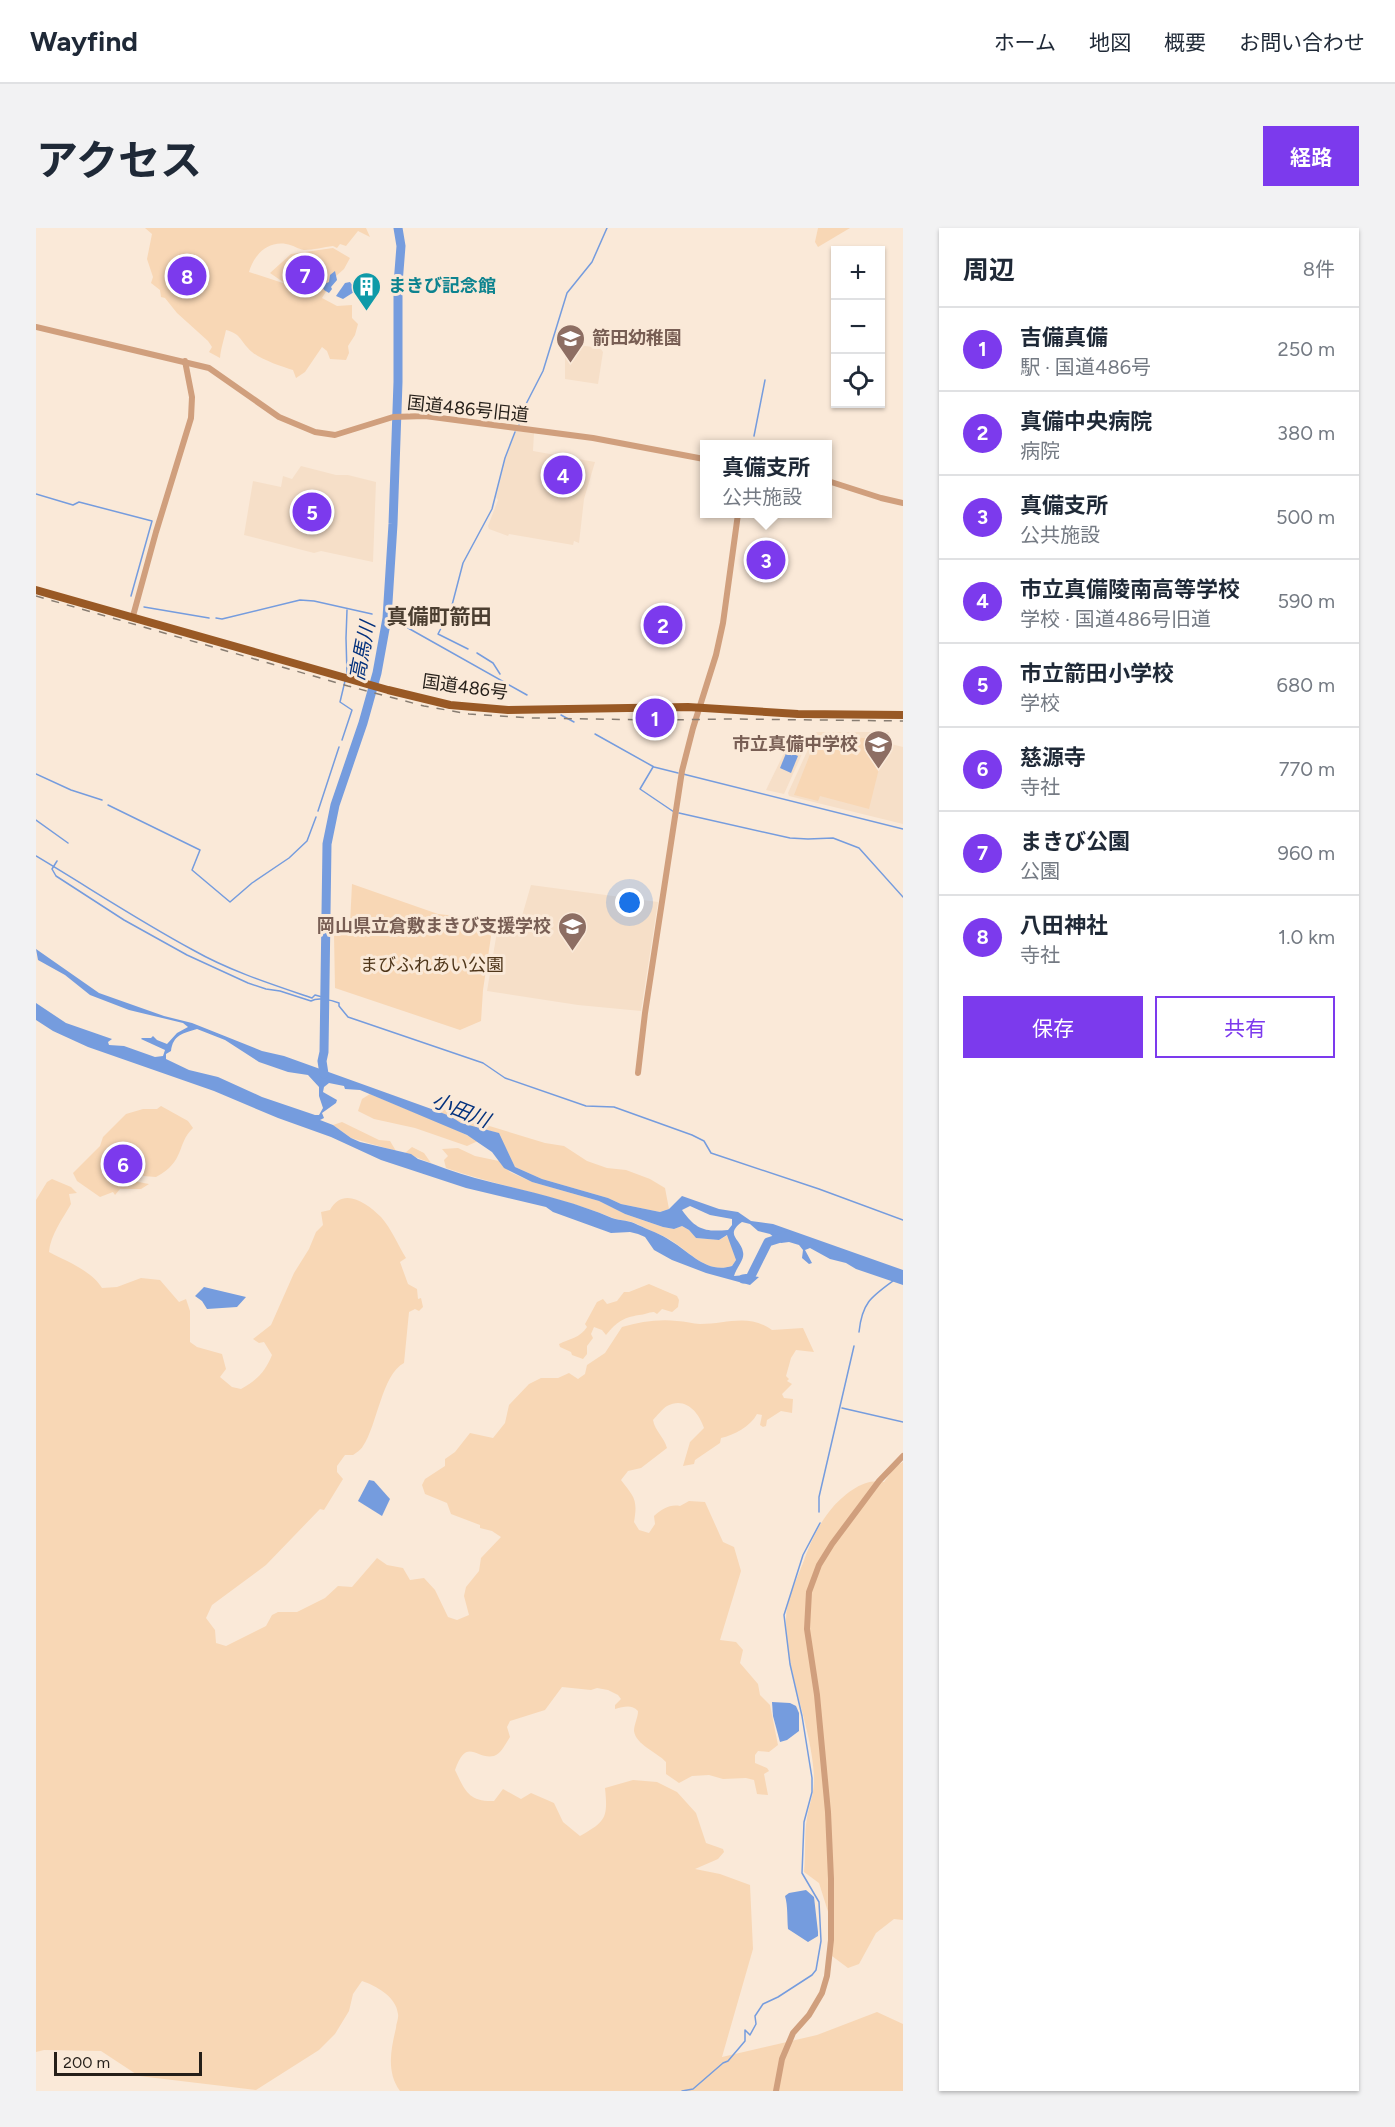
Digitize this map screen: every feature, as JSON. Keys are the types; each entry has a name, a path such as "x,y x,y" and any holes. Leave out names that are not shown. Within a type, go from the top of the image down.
{"highway":[{"name":"国道486号","path":"36,590 410,696 461,706 508,710 700,708 798,714 903,716"}],"street":[{"name":"国道486号旧道","path":"36,327 208,368 279,417 315,432 345,434 395,417 425,416 561,434 700,458"},
{"path":"133,616 157,526 191,418 192,397 185,361"},
{"path":"832,482 903,503"},
{"path":"638,1073 645,1013 682,774 723,623 737,518"},
{"path":"776,2091 782,2059 793,2033 809,2015 822,1993 827,1976 831,1940 828,1812 817,1695 807,1629 809,1592 819,1565 832,1544 879,1481 903,1456"}],"shaded area":[{"path":"565,346 600,348 603,352 598,384 565,379"},
{"path":"516,431 534,433 533,451 595,462 584,499 579,543 574,541 573,545 509,534 508,536 489,529 488,526 498,500 496,497 506,458"},
{"path":"301,466 376,482 373,562 321,551 314,553 244,535 253,481 281,487 283,476 292,479"},
{"path":"816,732 889,732 887,743 903,747 903,824 789,796 788,793"},
{"path":"786,749 802,754 784,794 766,790"},
{"name":"岡山県立倉敷まきび支援学校","path":"531,885 658,902 641,1011 578,1005 487,991 499,920 522,916"}],"green space":[{"path":"145,228 366,228 370,237 358,231 346,246 340,244 337,248 333,246 304,250 286,244 267,247 254,260 249,272 286,284 270,273 291,254 333,248 350,258 322,298 337,306 352,305 352,318 358,324 355,335 348,346 349,353 346,360 330,359 327,351 322,347 305,372 296,378 293,370 256,355 238,336 226,330 220,358 209,352 212,347 208,341 177,313 165,298 161,297 160,290 151,283 153,277 147,259 152,234"},
{"path":"818,228 850,228 818,247 815,242"},
{"path":"818,734 886,740 869,809 820,796 818,801 794,795"},
{"name":"まびふれあい公園","path":"352,884 438,914 491,920 493,923 481,1021 460,1030 335,988 334,935 350,924"},
{"path":"370,1094 478,1141 467,1146 415,1128 374,1119 358,1111 362,1099"},
{"path":"161,1106 188,1121 193,1128 184,1140 176,1159 166,1171 156,1177 143,1176 144,1168 141,1160 128,1156 114,1164 114,1173 118,1178 149,1184 141,1189 120,1189 115,1195 113,1192 100,1197 77,1181 73,1173 100,1146 103,1137 126,1114 143,1109 157,1109"},
{"path":"430,1109 446,1110 473,1121 545,1143 564,1146 587,1161 607,1168 626,1170 650,1179 665,1188 669,1209 660,1212 621,1204 542,1179 515,1167 498,1133 461,1123 450,1116"},
{"path":"342,1122 379,1140 390,1141 396,1151 351,1138 333,1125"},
{"path":"412,1147 424,1153 431,1163 405,1153"},
{"path":"458,1148 475,1156 499,1161 510,1172 532,1182 599,1201 625,1214 663,1227 674,1229 682,1226 696,1238 719,1240 728,1235 736,1260 732,1266 723,1268 707,1265 668,1239 636,1223 446,1168 444,1160 448,1156 442,1149"},
{"path":"52,1179 71,1187 77,1193 69,1194 71,1204 54,1233 49,1252 92,1276 102,1288 117,1287 141,1278 160,1280 179,1302 186,1299 190,1311 190,1342 197,1347 222,1354 226,1369 220,1377 232,1387 241,1389 247,1386 260,1375 266,1366 272,1355 264,1342 259,1343 253,1339 271,1325 294,1273 309,1249 316,1232 323,1225 321,1212 330,1210 341,1199 355,1199 362,1202 385,1221 406,1258 400,1262 408,1284 417,1289 418,1299 421,1298 423,1307 419,1311 415,1309 409,1312 404,1363 390,1378 362,1447 353,1455 345,1455 337,1466 337,1472 343,1479 324,1510 320,1509 266,1565 212,1605 206,1618 215,1630 216,1643 226,1646 266,1626 272,1615 278,1612 297,1612 325,1598 338,1586 352,1587 377,1558 387,1565 403,1568 410,1580 424,1578 435,1590 448,1617 457,1620 469,1615 464,1596 466,1587 479,1571 481,1558 501,1537 492,1531 480,1528 480,1525 451,1514 447,1503 425,1494 422,1485 425,1479 445,1466 445,1459 455,1452 470,1433 493,1438 505,1423 509,1405 529,1384 541,1378 558,1378 569,1373 578,1379 585,1374 587,1365 605,1353 622,1327 642,1322 670,1320 700,1324 746,1321 772,1330 803,1328 814,1352 796,1350 791,1358 786,1376 789,1379 787,1381 792,1384 782,1394 784,1398 793,1399 792,1413 781,1411 767,1420 766,1426 763,1427 760,1425 762,1415 757,1414 741,1430 721,1438 720,1443 695,1460 694,1464 683,1466 690,1442 704,1428 695,1411 685,1404 674,1403 665,1407 653,1420 667,1448 641,1468 628,1471 621,1480 634,1499 634,1522 639,1530 649,1533 655,1524 654,1516 666,1508 680,1506 689,1501 705,1502 723,1542 734,1547 741,1571 720,1640 736,1642 743,1650 740,1663 758,1684 760,1695 770,1705 778,1745 769,1752 758,1751 755,1755 755,1763 769,1771 764,1774 768,1795 757,1794 754,1780 746,1778 723,1779 709,1775 692,1776 679,1783 666,1774 666,1762 636,1736 634,1728 638,1711 630,1707 615,1709 615,1705 621,1699 618,1695 597,1688 591,1690 562,1687 545,1710 510,1721 507,1727 510,1737 499,1753 488,1756 468,1752 459,1760 455,1770 469,1794 479,1800 494,1801 503,1789 521,1799 531,1793 554,1803 563,1822 580,1836 603,1818 606,1806 605,1788 633,1780 657,1782 677,1792 696,1813 706,1843 723,1849 724,1852 718,1859 695,1869 720,1874 750,1885 753,1949 722,2057 817,2035 877,2012 903,2024 903,2091 400,2091 391,2068 398,2017 394,2002 384,1993 362,1981 353,1994 349,2011 335,2034 319,2050 256,2090 139,2076 101,2051 44,2050 36,2052 36,1200 47,1182"},
{"path":"649,1284 677,1296 678,1307 672,1312 662,1309 657,1314 652,1312 624,1319 606,1335 602,1330 594,1327 591,1334 593,1338 587,1346 587,1354 583,1359 560,1347 559,1344 584,1331 587,1327 585,1324 597,1302 603,1299 607,1304 617,1301 624,1292"},
{"path":"903,1462 903,1920 894,1919 876,1933 859,1964 848,1968 832,1956 830,1918 819,1883 804,1872 806,1824 813,1794 814,1777 809,1738 790,1659 786,1613 809,1548 828,1513 844,1497 863,1484 884,1482 895,1467"}],"water":[{"path":"335,271 337,280 329,293 322,285 329,282 330,275"},
{"path":"350,282 355,289 354,292 343,299 336,296 345,283"},
{"path":"787,751 798,756 791,773 780,768"},
{"path":"36,949 99,993 164,1016 192,1023 262,1051 284,1056 437,1111 461,1123 499,1133 515,1167 542,1179 621,1204 660,1212 669,1209 682,1196 719,1209 738,1212 751,1221 773,1224 903,1270 903,1285 830,1259 810,1248 805,1250 812,1263 809,1264 802,1258 803,1250 799,1245 789,1242 781,1243 770,1234 758,1231 750,1224 742,1222 734,1230 743,1255 734,1276 759,1277 750,1285 706,1273 672,1260 654,1250 645,1237 638,1234 611,1233 553,1212 546,1207 466,1188 381,1160 331,1137 214,1091 88,1047 53,1031 36,1020 36,1003 66,1023 112,1039 108,1042 109,1045 124,1046 155,1057 163,1056 165,1050 142,1038 153,1036 167,1044 177,1033 188,1027 183,1023 129,1010 90,995 65,975 38,960","holes":["197,1029 225,1040 259,1062 288,1072 308,1075 319,1087 323,1108 319,1115 262,1097 218,1077 189,1070 166,1059 166,1054 171,1051 176,1038","329,1083 344,1086 345,1089 360,1090 467,1135 492,1152 504,1168 532,1182 599,1201 625,1214 663,1227 674,1229 682,1226 696,1238 719,1240 727,1235 736,1260 732,1266 723,1268 707,1265 659,1234 632,1222 612,1218 561,1200 468,1176 418,1159 411,1154 360,1142 333,1125 320,1120 324,1118 322,1113 337,1100 323,1092 324,1087","690,1206 710,1215 732,1219 732,1225 728,1230 707,1230 697,1226 682,1210"]},
{"path":"204,1287 246,1297 237,1307 207,1309 195,1296"},
{"path":"369,1480 374,1481 390,1499 382,1516 358,1501"},
{"path":"772,1702 790,1703 796,1706 799,1713 799,1731 787,1740 780,1742"},
{"path":"806,1890 814,1897 818,1932 818,1936 808,1942 788,1929 785,1896"}],"waterway":[{"name":"高馬川","path":"324,1074 322,1061 327,844 335,805 363,723 377,673 387,618 398,382 398,284 401,246 398,228"},
{"path":"519,425 524,408 543,371 567,293 592,262 607,228"},
{"path":"754,436 765,380"},
{"path":"468,649 438,634 451,609 463,563 492,509 505,458 515,432"},
{"path":"36,494 73,505 79,502 152,521 131,596"},
{"path":"216,618 222,619 300,600 372,614"},
{"path":"144,607 209,618"},
{"path":"347,610 347,674"},
{"name":"高馬川","path":"385,618 389,619"},
{"path":"408,628 527,695"},
{"path":"477,653 493,663 500,674"},
{"path":"342,740 352,710 340,702 345,681"},
{"path":"561,715 574,722"},
{"path":"595,734 654,767 678,773"},
{"path":"318,811 339,747"},
{"path":"653,767 640,789 674,812"},
{"path":"36,774 71,790 102,800"},
{"path":"683,774 903,829"},
{"path":"108,805 200,850 192,870 230,902 252,883 289,858 307,841 316,817"},
{"path":"679,813 790,838 833,838 859,848 903,897"},
{"path":"36,820 68,843"},
{"path":"36,856 207,958 297,993 312,998 315,995 326,998"},
{"path":"57,861 52,869 56,876 124,920 187,955 248,983 311,1001 321,999 339,1003 348,1017 483,1063 505,1078 586,1106 614,1107 692,1135 704,1141 711,1153 903,1220"},
{"path":"743,1279 750,1278 768,1242 787,1236"},
{"path":"859,1332 865,1307 893,1281"},
{"path":"819,1512 819,1497 854,1346"},
{"path":"842,1408 903,1422"},
{"path":"682,2091 693,2089 728,2061 745,2041 745,2030 750,2035 756,2024 755,2016 763,2004 778,1997 816,1970 821,1941 819,1902 802,1873 804,1822 812,1792 812,1778 802,1716 790,1664 784,1615 803,1555 820,1523"}],"railway":[{"path":"36,596 348,686 424,706 469,714 533,718 655,720 903,721"}],"place":[{"name":"まきび公園","path":"305,275"},
{"name":"八田神社","path":"187,276"},
{"name":"まきび記念館","path":"367,312"},
{"name":"箭田幼稚園","path":"571,364"},
{"name":"市立真備陵南高等学校","path":"563,475"},
{"name":"市立箭田小学校","path":"312,512"},
{"name":"真備支所","path":"766,560"},
{"name":"真備中央病院","path":"663,625"},
{"name":"吉備真備","path":"655,718"},
{"name":"市立真備中学校","path":"879,770"},
{"name":"岡山県立倉敷まきび支援学校","path":"572,952"},
{"name":"慈源寺","path":"123,1164"}],"district":[{"name":"真備町箭田","path":"439,616"}],"water label":[{"name":"小田川","path":"461,1110"}]}
